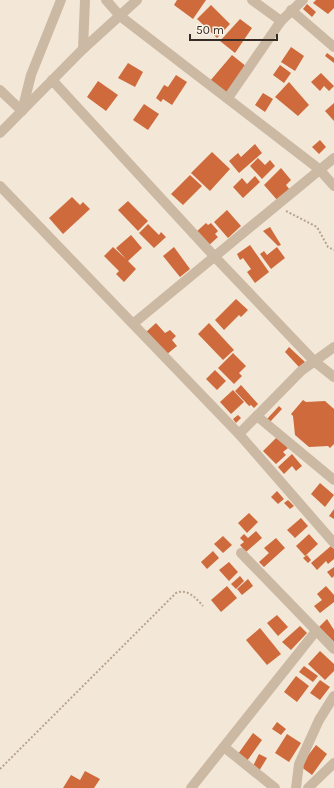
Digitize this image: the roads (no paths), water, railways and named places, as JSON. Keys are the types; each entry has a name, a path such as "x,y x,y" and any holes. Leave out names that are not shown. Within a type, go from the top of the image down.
{"street":[{"path":"22,111 31,75 61,0"},
{"path":"83,49 85,0"},
{"path":"106,0 120,16 319,169 334,186"},
{"path":"0,133 83,49 137,0"},
{"path":"252,0 281,21"},
{"path":"228,98 281,21 303,0"},
{"path":"291,10 334,47"},
{"path":"52,80 214,256 314,361 334,377"},
{"path":"0,90 22,111"},
{"path":"134,323 269,210 334,158"},
{"path":"0,186 134,323 239,434 334,543"},
{"path":"239,434 301,371 334,347"},
{"path":"257,416 334,480"},
{"path":"241,553 334,649"},
{"path":"191,788 316,631"},
{"path":"296,788 299,764 319,720 334,696"},
{"path":"224,747 275,788"},
{"path":"308,788 332,767"}]}
